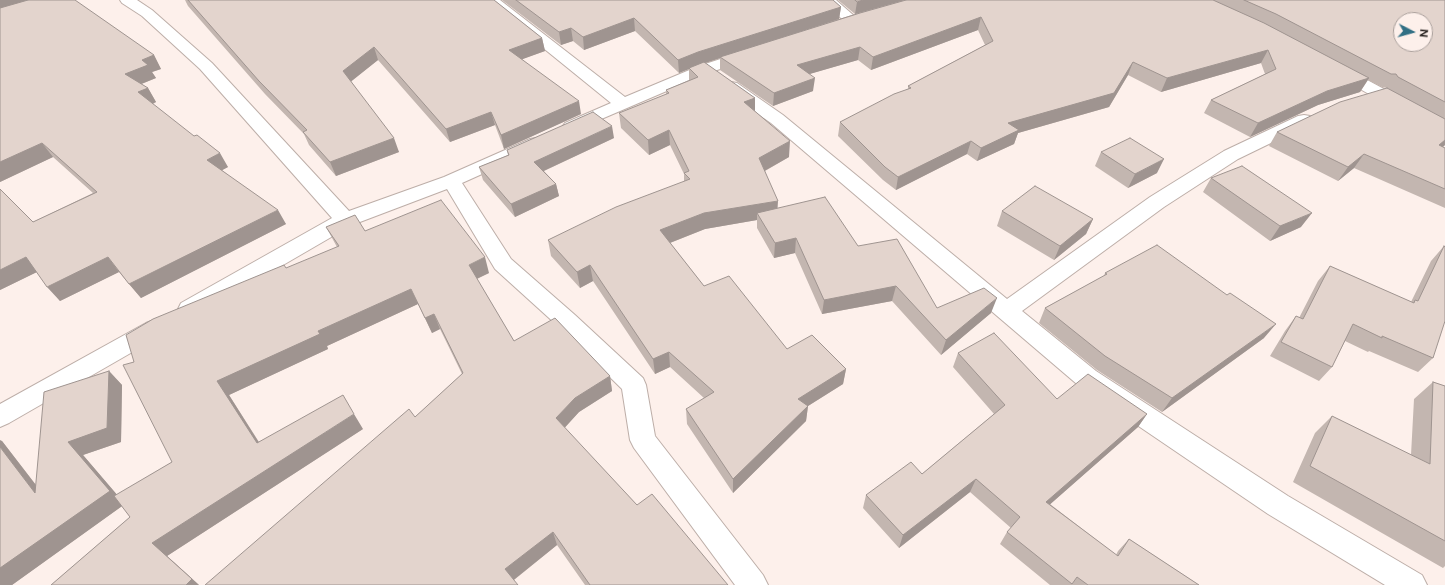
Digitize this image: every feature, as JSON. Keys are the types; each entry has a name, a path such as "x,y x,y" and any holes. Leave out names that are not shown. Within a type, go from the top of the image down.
{"street":[{"path":"127,0 147,13 206,66 345,220"},
{"path":"491,0 623,104"},
{"path":"827,0 861,19 831,28"},
{"path":"0,416 345,220 451,181 705,69 764,50"},
{"path":"1325,64 1445,129"},
{"path":"705,69 777,120 1087,378 1278,505 1412,585"},
{"path":"1360,100 1380,93"},
{"path":"1006,311 1157,202 1231,155 1318,114"},
{"path":"451,181 503,264 567,321 634,385 643,440 753,585"}],"building":[{"path":"28,0 75,0 154,55 142,60 148,65 125,74 148,88 138,92 194,136 197,135 220,153 207,160 278,210 129,284 108,257 47,287 26,257 0,270 0,189 33,222 97,192 42,143 0,162 0,8"},
{"path":"188,0 494,0 542,38 509,50 579,101 501,135 491,112 446,129 374,47 343,71 394,138 330,162 303,132 307,130 259,81"},
{"path":"516,0 833,0 841,7 698,52 678,60 634,18 583,37 571,28 559,32"},
{"path":"906,0 1213,0 1264,23 1369,78 1327,91 1258,123 1211,100 1276,69 1268,50 1167,78 1133,62 1114,93 1008,123 1019,130 981,148 971,141 898,177 885,167 840,122 894,94 911,88 908,86 993,41 981,17 873,57 860,47 797,65 815,78 774,93 720,57"},
{"path":"1244,0 1445,0 1445,102 1398,77 1396,74 1391,74 1276,14"},
{"path":"704,62 755,98 744,102 790,141 759,158 778,201 704,213 660,230 704,286 729,276 787,349 812,335 846,369 798,399 808,406 733,479 686,409 714,392 669,352 653,359 590,265 577,272 548,240 616,207 690,179 684,173 689,171 669,130 648,140 619,113 669,93 666,90 698,77 689,68"},
{"path":"1387,88 1445,119 1445,140 1439,145 1445,148 1445,189 1364,154 1348,167 1277,132 1340,102"},
{"path":"593,112 612,126 534,162 556,184 511,204 479,167 509,155 507,150"},
{"path":"1130,138 1164,159 1135,174 1101,152"},
{"path":"1242,166 1312,213 1280,226 1211,178"},
{"path":"1035,186 1093,219 1060,246 1002,211"},
{"path":"825,197 858,246 897,239 937,308 984,288 997,298 946,340 896,286 824,300 796,238 775,243 757,213"},
{"path":"441,200 485,257 469,265 514,341 555,318 610,376 575,398 556,418 637,505 652,494 728,585 590,585 553,532 505,569 518,585 205,585 409,409 415,417 463,373 434,314 425,318 411,289 318,331 320,334 217,381 257,443 343,395 354,414 152,543 192,579 186,585 51,585 130,517 114,496 172,462 123,365 134,362 126,335 153,319 284,265 286,268 339,246 326,227 355,215 365,231"},
{"path":"1157,245 1227,295 1230,293 1276,324 1172,398 1105,356 1045,308"},
{"path":"1444,246 1445,321 1433,358 1382,336 1382,338 1353,324 1332,367 1281,342 1296,316 1303,319 1330,266 1414,303 1415,300 1418,301"},
{"path":"994,333 1057,399 1088,374 1147,414 1046,502 1118,556 1129,539 1199,585 1088,585 1077,577 1072,584 1007,532 1020,517 976,479 903,535 866,495 911,462 922,474 1005,405 958,353"},
{"path":"109,371 107,428 68,442 110,491 0,568 0,447 35,493 44,392"},
{"path":"1433,382 1445,386 1445,541 1310,466 1332,416 1430,464"}]}
